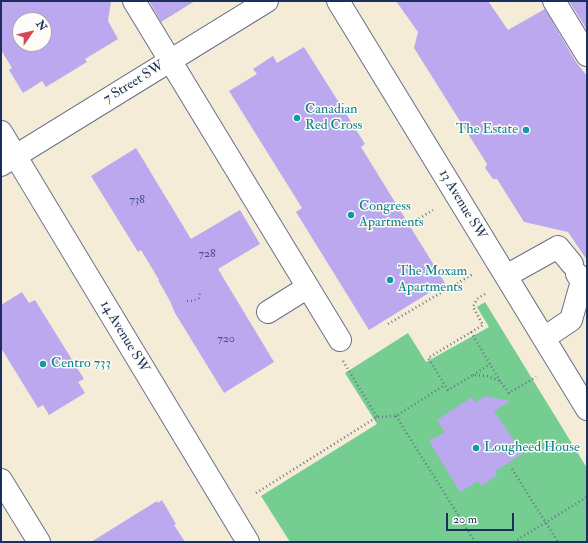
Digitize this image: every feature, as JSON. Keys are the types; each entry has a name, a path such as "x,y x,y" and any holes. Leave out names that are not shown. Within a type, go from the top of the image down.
{"street":[{"path":"134,1 308,287 341,349"},
{"name":"7 Street SW","path":"8,160 267,1"},
{"name":"13 Avenue SW","path":"338,1 587,409"},
{"path":"554,1 587,55"},
{"name":"14 Avenue SW","path":"1,132 8,160 248,542"},
{"path":"506,276 557,238 582,281 571,320 544,338"},
{"path":"268,312 308,287"},
{"path":"1,480 39,542"}],"path":[{"path":"412,224 433,210"},
{"path":"388,324 472,274"},
{"path":"187,301 193,301 199,298 200,293"},
{"path":"485,294 477,299 473,307 483,325 428,358 448,390 490,364"},
{"path":"471,332 500,381 509,393 536,377"},
{"path":"341,349 377,417"},
{"path":"473,375 488,376 500,381"},
{"path":"256,492 377,417 396,416 445,385"},
{"path":"396,416 475,542"},
{"path":"512,469 558,542"},
{"path":"514,542 587,497"}],"green space":[{"path":"485,302 587,468 587,542 290,542 261,496 377,424 345,373 408,333 426,362 489,327 477,307"}],"building":[{"path":"1,1 111,1 108,21 118,39 85,59 87,62 46,87 42,81 23,93 9,70 12,68 1,50"},
{"path":"149,1 195,1 161,22"},
{"name":"The Estate","path":"396,1 488,1 508,30 545,9 576,62 587,76 587,260 568,232 524,222 497,179 493,179 485,168 487,164 414,48 418,32"},
{"path":"569,1 587,1 587,30"},
{"path":"304,47 365,144 361,147 445,283 369,330 296,212 302,208 229,91 257,74 253,69 273,56 277,63"},
{"path":"136,148 191,239 240,210 260,244 218,269 274,362 224,393 175,313 159,280 141,250 138,252 91,176"},
{"name":"Centro 733","path":"22,292 29,303 35,300 84,379 78,382 85,393 49,415 43,405 38,408 1,348 1,305"},
{"name":"Lougheed House","path":"485,396 510,401 494,411 523,454 495,471 497,475 481,486 478,481 460,492 429,441 445,432 437,420 472,397 475,403"},
{"path":"162,500 176,524 174,525 185,542 91,542 157,501 158,503"}],"place":[{"name":"Canadian Red Cross","path":"297,118"},
{"name":"The Estate","path":"526,130"},
{"name":"Congress Apartments","path":"351,215"},
{"name":"The Moxam Apartments","path":"390,280"},
{"name":"Centro 733","path":"43,364"},
{"name":"Lougheed House","path":"476,448"}]}
